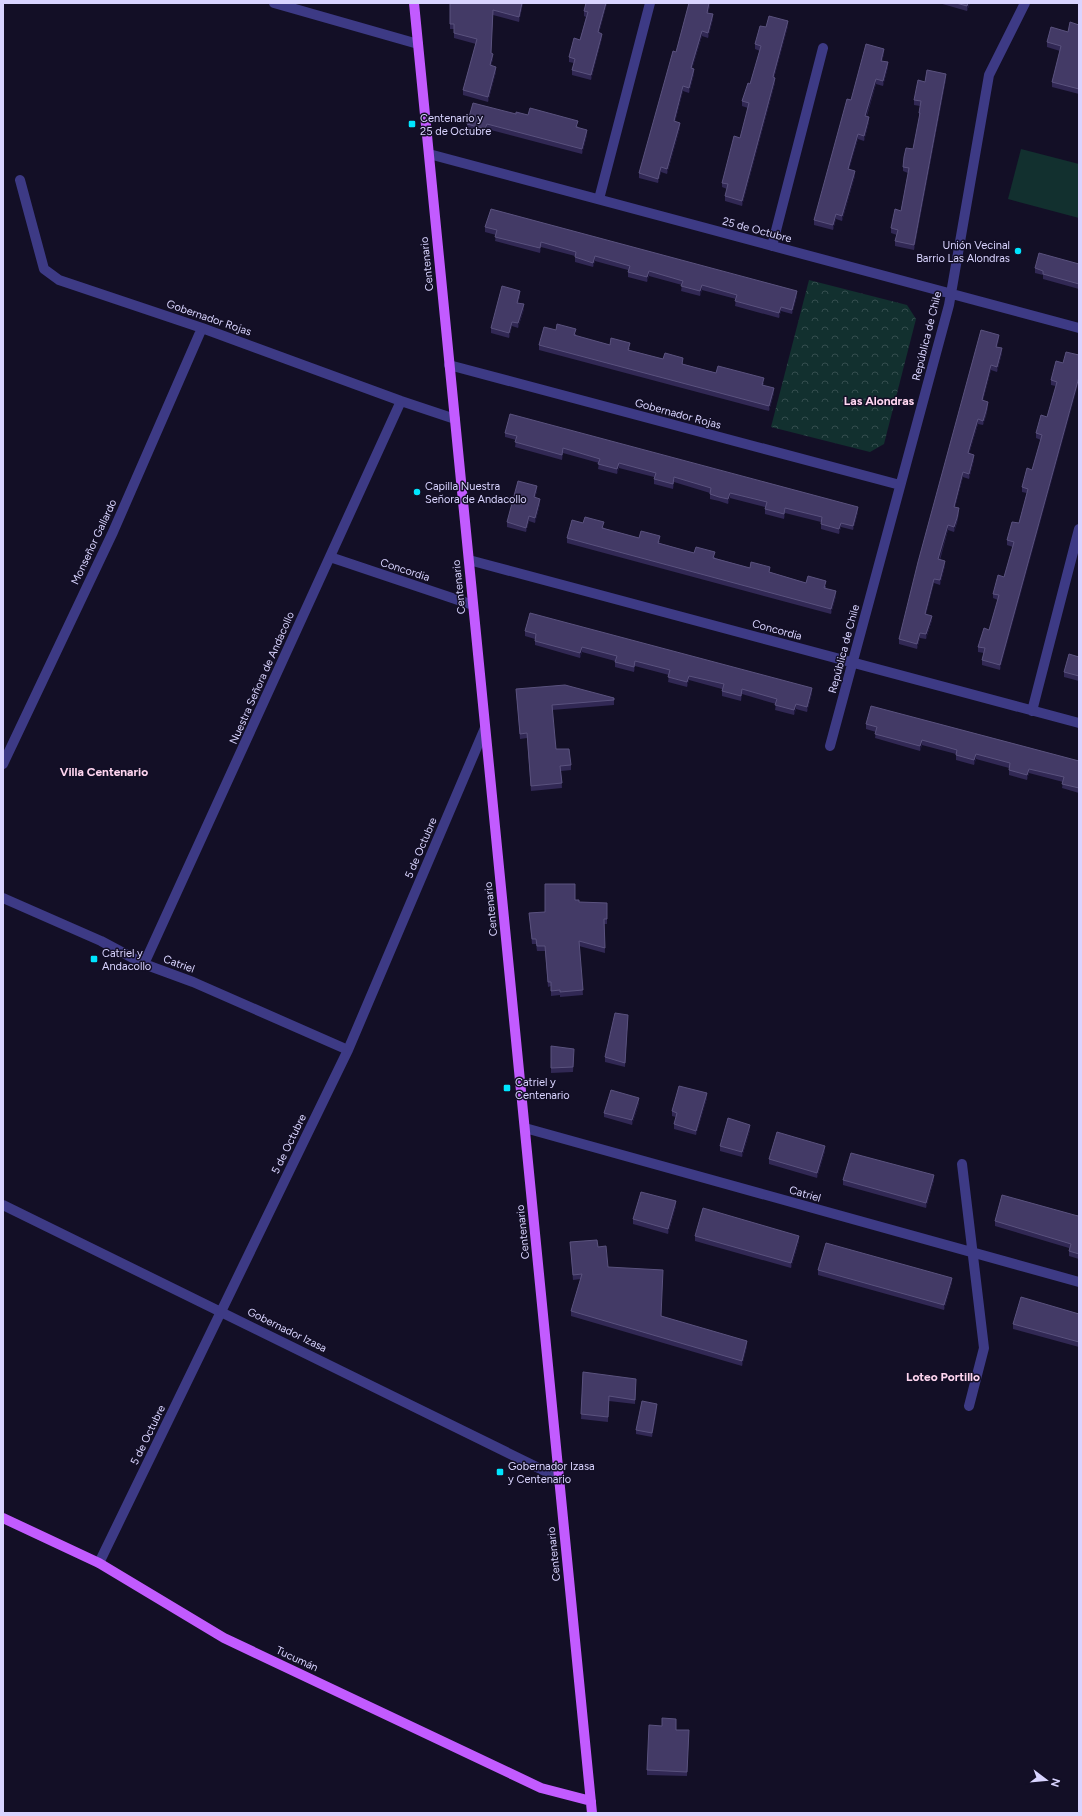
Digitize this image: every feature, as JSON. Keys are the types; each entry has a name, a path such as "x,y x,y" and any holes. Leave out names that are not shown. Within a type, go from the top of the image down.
{"main road":[{"name":"Centenario","path":"414,3 592,1813"},
{"name":"Tucumán","path":"3,1518 99,1563 231,1641 540,1788 591,1801"}],"street":[{"path":"274,3 418,44"},
{"path":"599,199 650,3"},
{"name":"República de Chile","path":"830,746 951,294 989,75 1025,3"},
{"path":"772,246 823,48"},
{"name":"25 de Octubre","path":"429,154 1079,328"},
{"name":"Gobernador Rojas","path":"20,180 44,269 59,280 202,328 401,401 455,419"},
{"name":"Monseñor Gallardo","path":"3,764 113,532 202,328"},
{"name":"Gobernador Rojas","path":"449,365 900,485"},
{"name":"Nuestra Señora de Andacollo","path":"144,964 401,401"},
{"path":"1032,711 1079,531"},
{"name":"Concordia","path":"330,557 473,605"},
{"name":"Concordia","path":"469,560 1079,723"},
{"name":"5 de Octubre","path":"99,1563 348,1050 485,728"},
{"name":"Catriel","path":"3,898 100,941 144,964 193,982 348,1050"},
{"name":"Catriel","path":"525,1128 1079,1282"},
{"path":"962,1164 984,1348 969,1406"},
{"name":"Gobernador Izasa","path":"3,1205 559,1478"}],"green space":[{"path":"1021,149 1079,164 1079,218 1008,199"},
{"path":"809,280 907,305 916,319 884,444 870,452 771,427"}],"building":[{"path":"450,3 522,3 519,17 493,10 491,53 493,54 490,65 496,67 488,97 463,90 477,39 454,33 454,24 450,24"},
{"path":"586,3 606,3 598,32 602,34 591,75 572,70 575,59 569,57 574,38 580,40 588,12 584,11"},
{"path":"689,3 709,3 707,13 713,14 708,33 702,31 691,68 694,69 689,88 683,86 674,121 680,123 667,169 661,167 658,179 639,173 673,51 676,52"},
{"path":"956,3 968,3 967,6"},
{"path":"769,16 788,21 773,77 775,78 742,201 725,196 728,184 722,183 734,136 740,138 749,103 742,101 748,83 750,84 761,46 755,44 760,26 766,27"},
{"path":"1070,22 1079,25 1079,89 1052,82 1061,46 1047,42 1051,27 1068,32"},
{"path":"866,44 884,49 881,61 888,62 883,81 876,79 865,116 869,117 864,136 858,134 848,169 855,171 842,216 836,214 833,225 814,220 847,99 851,100"},
{"path":"927,70 946,74 914,245 895,241 898,230 891,228 895,209 901,211 909,168 903,167 904,157 906,148 913,149 920,113 921,101 914,100 918,80 925,82"},
{"path":"473,103 516,114 516,112 528,115 530,108 578,121 576,127 587,130 582,149 487,124 485,129 467,124"},
{"path":"491,209 797,291 792,310 781,307 779,313 735,301 737,295 702,285 700,291 681,286 683,281 649,271 647,277 628,272 630,266 595,256 593,263 575,257 576,252 541,242 540,248 495,237 497,230 485,227"},
{"path":"1039,253 1079,264 1079,284 1043,274 1043,271 1035,268"},
{"path":"502,286 520,291 517,303 524,304 518,323 512,322 509,333 491,328"},
{"path":"557,324 576,329 574,335 610,345 611,338 630,343 628,350 663,359 665,353 683,358 682,364 716,373 718,366 764,378 762,385 774,388 769,406 539,345 544,327 556,330"},
{"path":"981,330 999,335 996,347 1002,348 997,367 991,365 982,400 988,402 986,411 983,421 978,419 968,453 974,455 969,474 963,472 954,507 959,508 957,518 954,527 948,525 938,559 945,561 940,580 934,579 925,614 932,616 926,634 920,633 917,644 899,639 918,562"},
{"path":"1066,352 1079,355 1079,377 1000,665 982,660 985,648 978,647 984,628 989,630 999,595 993,594 998,575 1004,577 1014,542 1007,540 1012,522 1019,523 1028,489 1022,487 1027,468 1032,470 1042,435 1036,433 1041,415 1047,417 1057,382 1051,380 1056,361 1063,363"},
{"path":"510,414 858,507 853,526 841,523 839,529 821,524 822,517 785,508 784,514 765,509 767,502 730,493 728,499 719,497 710,494 711,488 674,477 673,484 654,479 656,473 619,463 617,469 598,464 600,459 563,448 562,455 515,442 517,436 505,433"},
{"path":"518,481 537,486 534,497 540,499 535,518 529,516 526,528 507,522"},
{"path":"585,517 604,522 602,528 639,538 641,531 660,536 658,543 694,553 696,547 715,552 713,558 750,568 751,562 770,567 769,572 806,583 808,576 826,581 824,588 836,591 831,609 567,538 572,520 583,523"},
{"path":"530,613 812,688 807,707 796,704 794,710 775,705 777,699 742,689 741,696 722,691 724,684 689,676 687,682 668,677 670,670 635,661 634,667 615,662 617,656 582,647 580,653 535,641 536,634 525,631"},
{"path":"1069,654 1079,657 1079,676 1064,672"},
{"path":"565,685 614,698 614,700 552,705 556,749 569,749 571,765 560,766 562,783 531,786 527,733 520,734 516,689"},
{"path":"871,706 1079,761 1079,788 1062,784 1064,777 1029,769 1027,775 1009,770 1010,763 976,754 974,760 956,755 957,750 922,740 920,746 875,734 877,727 866,724"},
{"path":"545,884 575,884 575,900 579,900 579,902 607,903 607,919 604,919 605,948 579,941 583,990 560,992 560,990 551,991 551,982 548,982 545,946 537,946 536,939 532,939 529,913 545,912"},
{"path":"615,1013 628,1015 625,1063 605,1057"},
{"path":"551,1046 574,1049 573,1067 551,1068"},
{"path":"679,1086 707,1093 696,1131 674,1124 677,1113 672,1111"},
{"path":"611,1090 639,1098 632,1120 604,1113"},
{"path":"728,1118 750,1125 742,1152 720,1146"},
{"path":"777,1132 825,1146 817,1173 769,1159"},
{"path":"851,1153 934,1175 926,1203 843,1180"},
{"path":"641,1192 676,1201 668,1229 633,1219"},
{"path":"1002,1195 1078,1216 1079,1213 1079,1254 1069,1251 1071,1244 995,1221"},
{"path":"703,1208 799,1236 791,1263 695,1236"},
{"path":"597,1240 598,1247 606,1246 608,1267 663,1270 661,1316 747,1341 742,1361 571,1311 582,1274 573,1275 570,1242"},
{"path":"826,1243 952,1278 944,1305 818,1270"},
{"path":"1021,1297 1079,1314 1079,1342 1013,1324"},
{"path":"583,1372 636,1379 635,1400 609,1396 608,1417 581,1414"},
{"path":"642,1401 657,1404 652,1433 636,1430"},
{"path":"662,1718 676,1719 676,1730 689,1730 687,1772 647,1770 649,1725 662,1726"}],"place":[{"name":"Centenario y 25 de Octubre","path":"412,124"},
{"name":"Unión Vecinal Barrio Las Alondras","path":"1018,251"},
{"name":"Capilla Nuestra Señora de Andacollo","path":"417,492"},
{"name":"Catriel y Andacollo","path":"94,959"},
{"name":"Catriel y Centenario","path":"507,1088"},
{"name":"Gobernador Izasa y Centenario","path":"500,1472"}],"district":[{"name":"Las Alondras","path":"879,401"},
{"name":"Villa Centenario","path":"104,772"},
{"name":"Loteo Portillo","path":"943,1377"}]}
